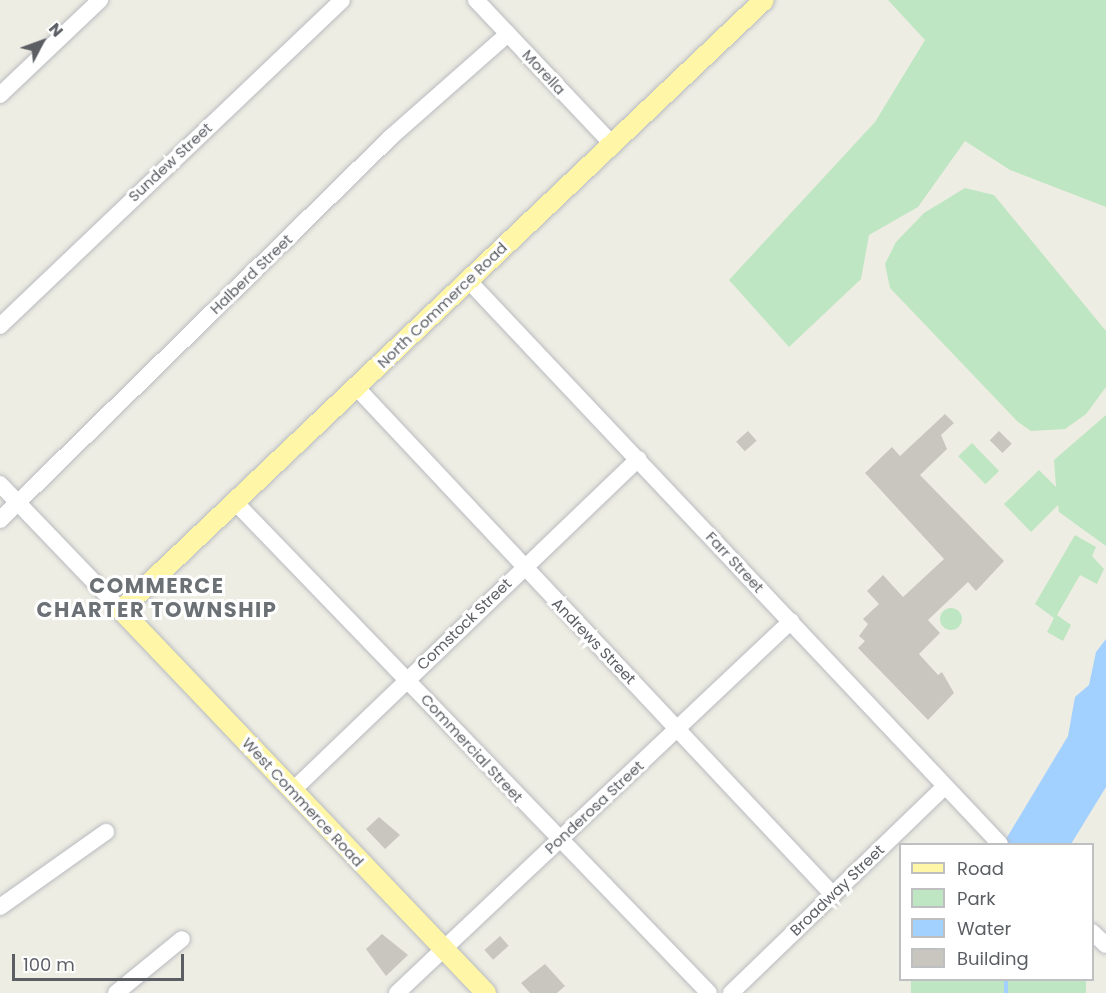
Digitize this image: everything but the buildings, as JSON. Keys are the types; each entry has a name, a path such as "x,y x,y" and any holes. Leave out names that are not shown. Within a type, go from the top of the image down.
{"main road":[{"name":"North Commerce Road","path":"121,610 764,0"},
{"name":"West Commerce Road","path":"121,610 486,993"}],"street":[{"path":"0,95 100,0"},
{"name":"Sundew Street","path":"0,326 342,0"},
{"name":"Morella","path":"476,0 612,144"},
{"name":"Halberd Street","path":"0,520 391,137 508,34"},
{"name":"Farr Street","path":"468,280 791,621 944,788 999,843"},
{"name":"Andrews Street","path":"356,387 833,895"},
{"name":"Comstock Street","path":"292,791 638,459"},
{"path":"0,484 121,610"},
{"name":"Commercial Street","path":"236,502 408,679 559,840 709,993"},
{"name":"Ponderosa Street","path":"397,993 791,621"},
{"name":"Broadway Street","path":"731,993 944,788"},
{"path":"0,907 106,832"},
{"path":"1094,934 1106,945"},
{"path":"116,993 182,939"}],"green space":[{"path":"888,0 1106,0 1106,207 1010,170 965,141 918,207 869,235 861,279 789,347 729,280 875,122 925,40"},
{"path":"965,188 994,195 1106,331 1106,387 1086,414 1065,429 1031,431 1018,422 890,288 885,264 896,242 924,213"},
{"path":"1106,415 1106,546 1059,512 1058,505 1031,532 1004,504 1039,470 1056,487 1054,460"},
{"path":"972,443 999,471 985,484 958,456"},
{"path":"1075,535 1096,547 1092,556 1104,569 1097,584 1080,575 1057,615 1071,625 1063,641 1047,632 1054,618 1035,604"},
{"path":"951,608 959,611 962,619 959,627 951,630 943,627 940,619 943,611"},
{"path":"911,981 1086,981 1086,993 911,993"}],"water":[{"path":"1106,639 1106,787 1072,843 1004,843 1068,736 1075,697 1089,685 1096,652"}],"waterway":[{"path":"1006,981 1006,993"}],"district":[{"name":"COMMERCE CHARTER TOWNSHIP","path":"157,598"}]}
